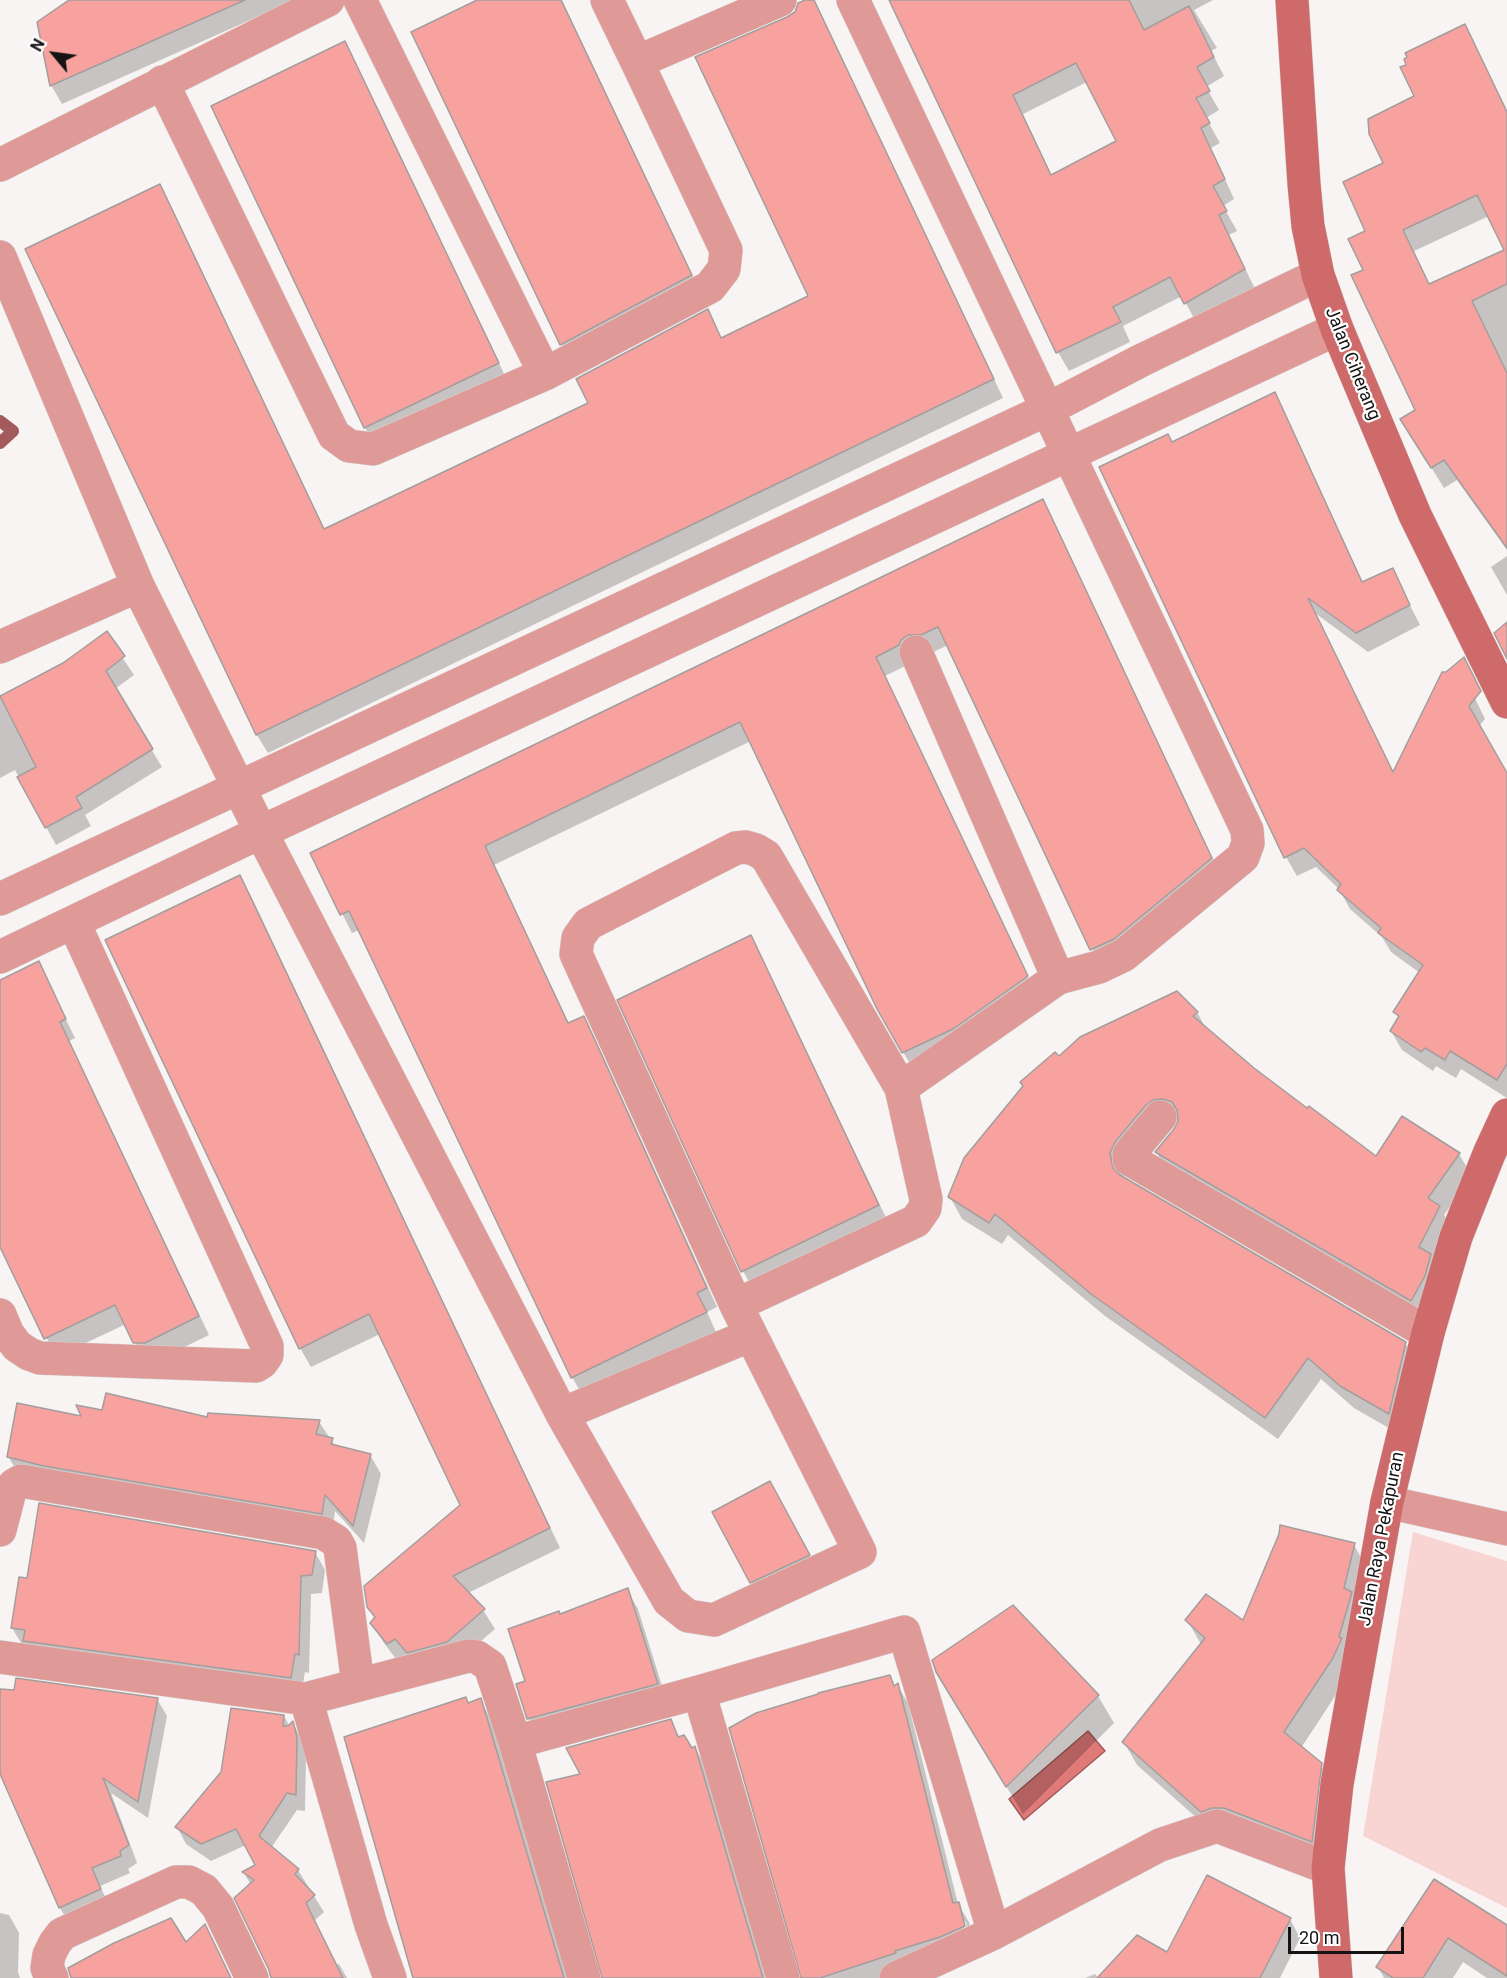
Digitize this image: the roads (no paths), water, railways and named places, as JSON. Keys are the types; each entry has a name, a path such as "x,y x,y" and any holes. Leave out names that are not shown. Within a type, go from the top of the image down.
{"main road":[{"name":"Jalan Ciherang","path":"1292,0 1304,184 1308,226 1318,275 1337,329 1415,515 1507,702"},
{"name":"Jalan Raya Pekapuran","path":"1336,1978 1328,1868 1337,1784 1387,1502 1428,1333 1456,1237 1507,1115"}],"street":[{"path":"0,165 328,0"},
{"path":"360,0 545,374"},
{"path":"162,82 334,435 349,446 373,449 545,374 710,287 724,269 726,250 607,0"},
{"path":"637,62 780,0"},
{"path":"853,0 1247,830 1248,843 1243,857 1124,955 1099,967 1058,978 901,1088"},
{"path":"0,257 138,586 261,832 562,1414 669,1600 688,1616 714,1620 860,1552 736,1305 576,954 578,939 588,924 736,848 746,848 756,850 766,856 901,1088 926,1199 925,1208 916,1221 736,1305"},
{"path":"0,899 1048,409 1142,360 1318,275"},
{"path":"0,957 261,832 1337,329"},
{"path":"0,647 138,586"},
{"path":"916,652 1058,978"},
{"path":"0,1315 8,1334 17,1346 40,1358 256,1366 267,1355 267,1346 74,923"},
{"path":"1160,1117 1129,1154 1129,1159 1428,1333"},
{"path":"562,1414 751,1335"},
{"path":"0,1530 10,1491 21,1481 323,1533 336,1541 340,1548 358,1684"},
{"path":"1387,1502 1507,1529"},
{"path":"514,1742 699,1692 904,1632 994,1933"},
{"path":"0,1657 306,1699 468,1656 477,1658 490,1666 584,1978"},
{"path":"699,1692 783,1978"},
{"path":"306,1699 371,1925 390,1978"},
{"path":"896,1978 994,1933 1160,1845 1217,1826 1328,1868"},
{"path":"52,1978 47,1968 49,1955 54,1943 62,1934 176,1882 189,1882 204,1890 218,1907 252,1978"}],"waterway":[{"path":"0,421 13,431 0,443"}]}
